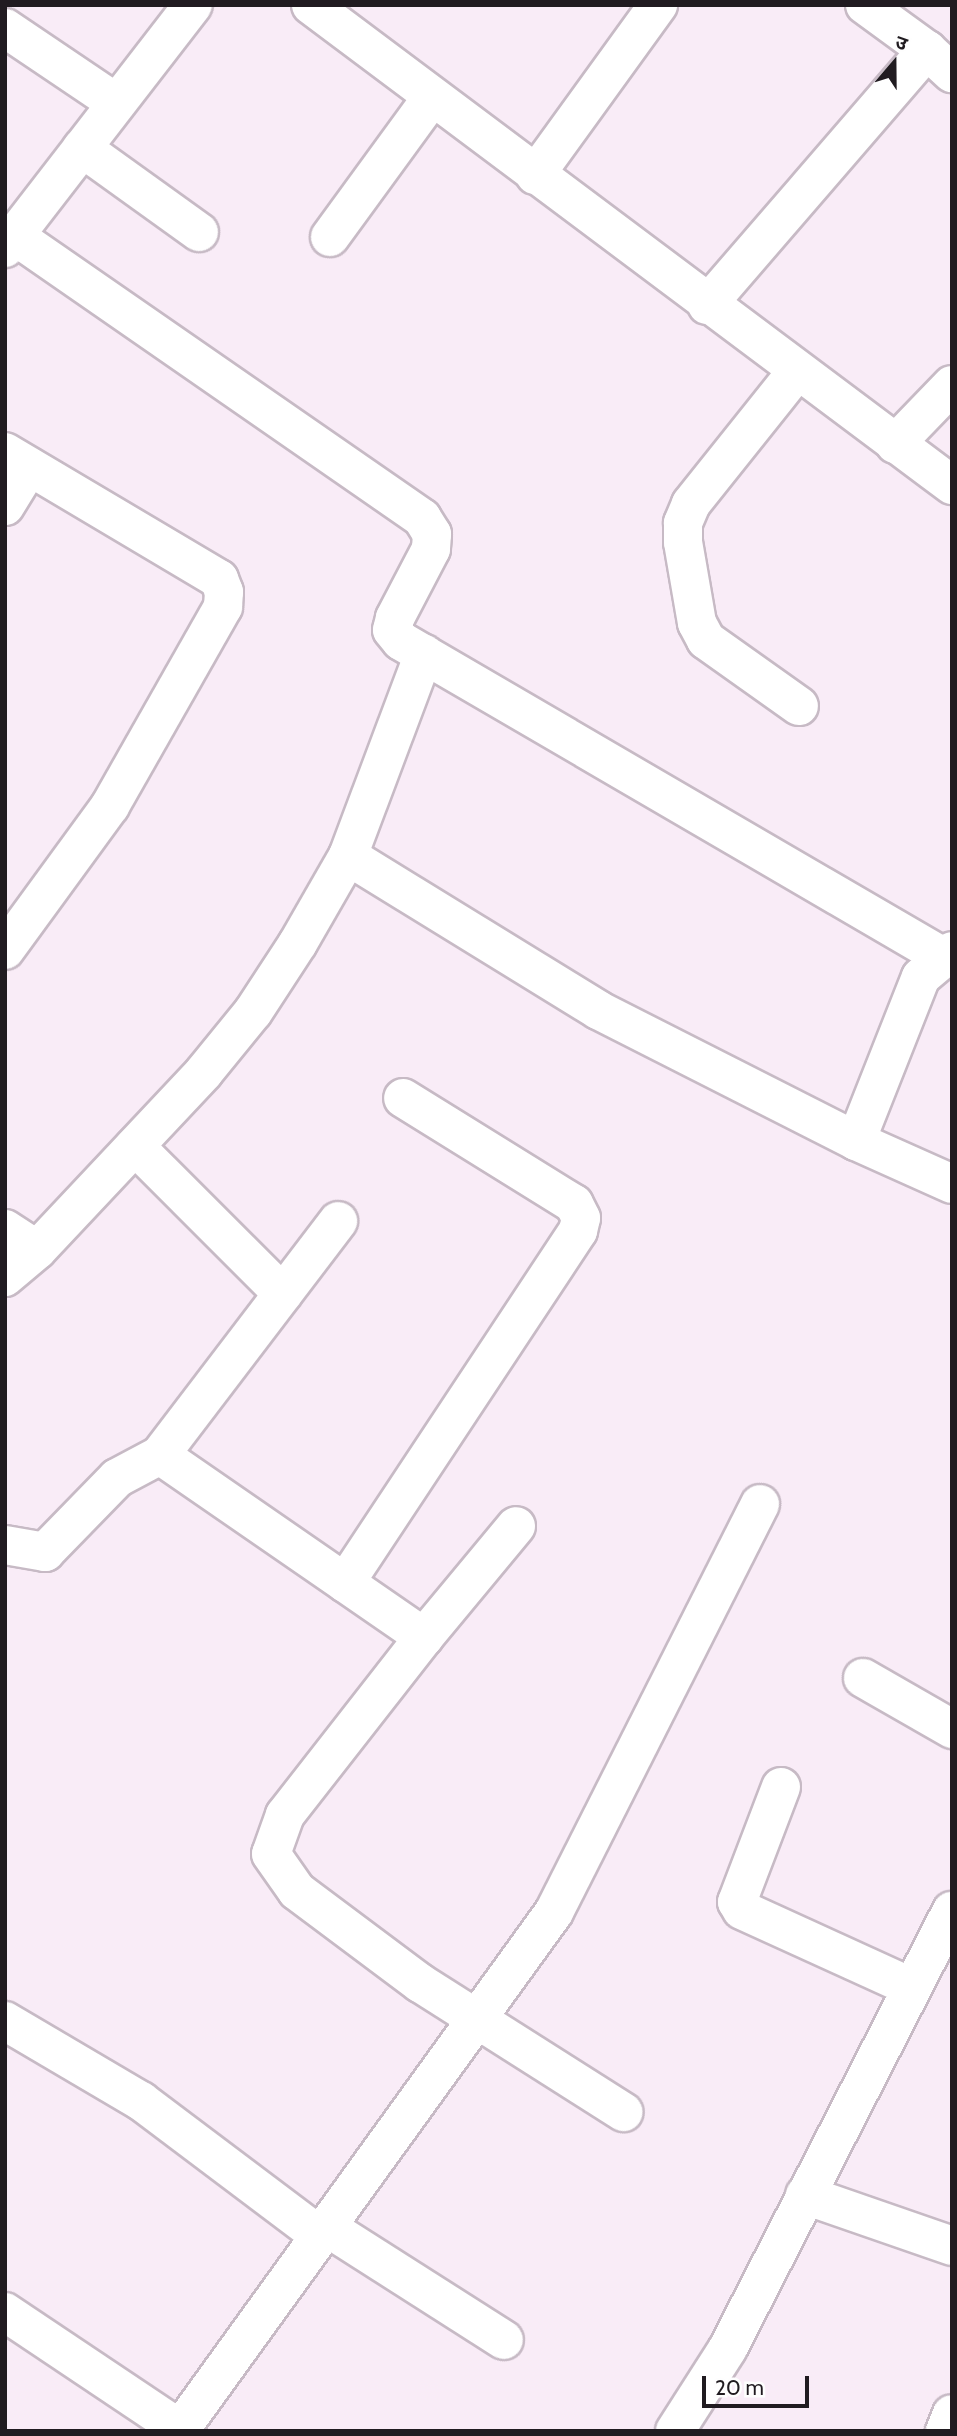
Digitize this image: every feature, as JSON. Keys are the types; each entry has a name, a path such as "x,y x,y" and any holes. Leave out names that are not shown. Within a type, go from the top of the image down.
{"street":[{"path":"193,5 10,242 422,518 432,534 431,549 392,630 424,654 947,954 921,977 912,995 856,1141"},
{"path":"311,5 707,305 952,485"},
{"path":"535,175 659,5"},
{"path":"707,305 940,62 865,5"},
{"path":"5,29 116,103"},
{"path":"330,237 432,97"},
{"path":"82,148 200,232"},
{"path":"797,371 691,503 683,523 683,542 696,623 706,640 799,706"},
{"path":"895,444 952,385"},
{"path":"5,506 17,459 219,579 225,592 223,607 110,806 5,950"},
{"path":"5,1278 37,1250 135,1146 253,1012 348,856 424,654"},
{"path":"348,856 598,1010 856,1141 952,1184"},
{"path":"345,1583 578,1231 581,1218 574,1204 403,1098"},
{"path":"135,1146 283,1294"},
{"path":"5,1545 45,1552 117,1478 160,1455 338,1221"},
{"path":"5,1229 37,1250"},
{"path":"160,1455 424,1637"},
{"path":"5,2312 180,2430 554,1912 760,1504"},
{"path":"516,1526 424,1637 285,1815 271,1854 297,1891 420,1983 623,2112"},
{"path":"863,1678 952,1729"},
{"path":"781,1787 737,1902 743,1910 911,1987"},
{"path":"675,2431 728,2348 952,1911"},
{"path":"5,2021 141,2101 322,2230 504,2340"},
{"path":"805,2195 952,2246"},
{"path":"945,2431 952,2414"}]}
